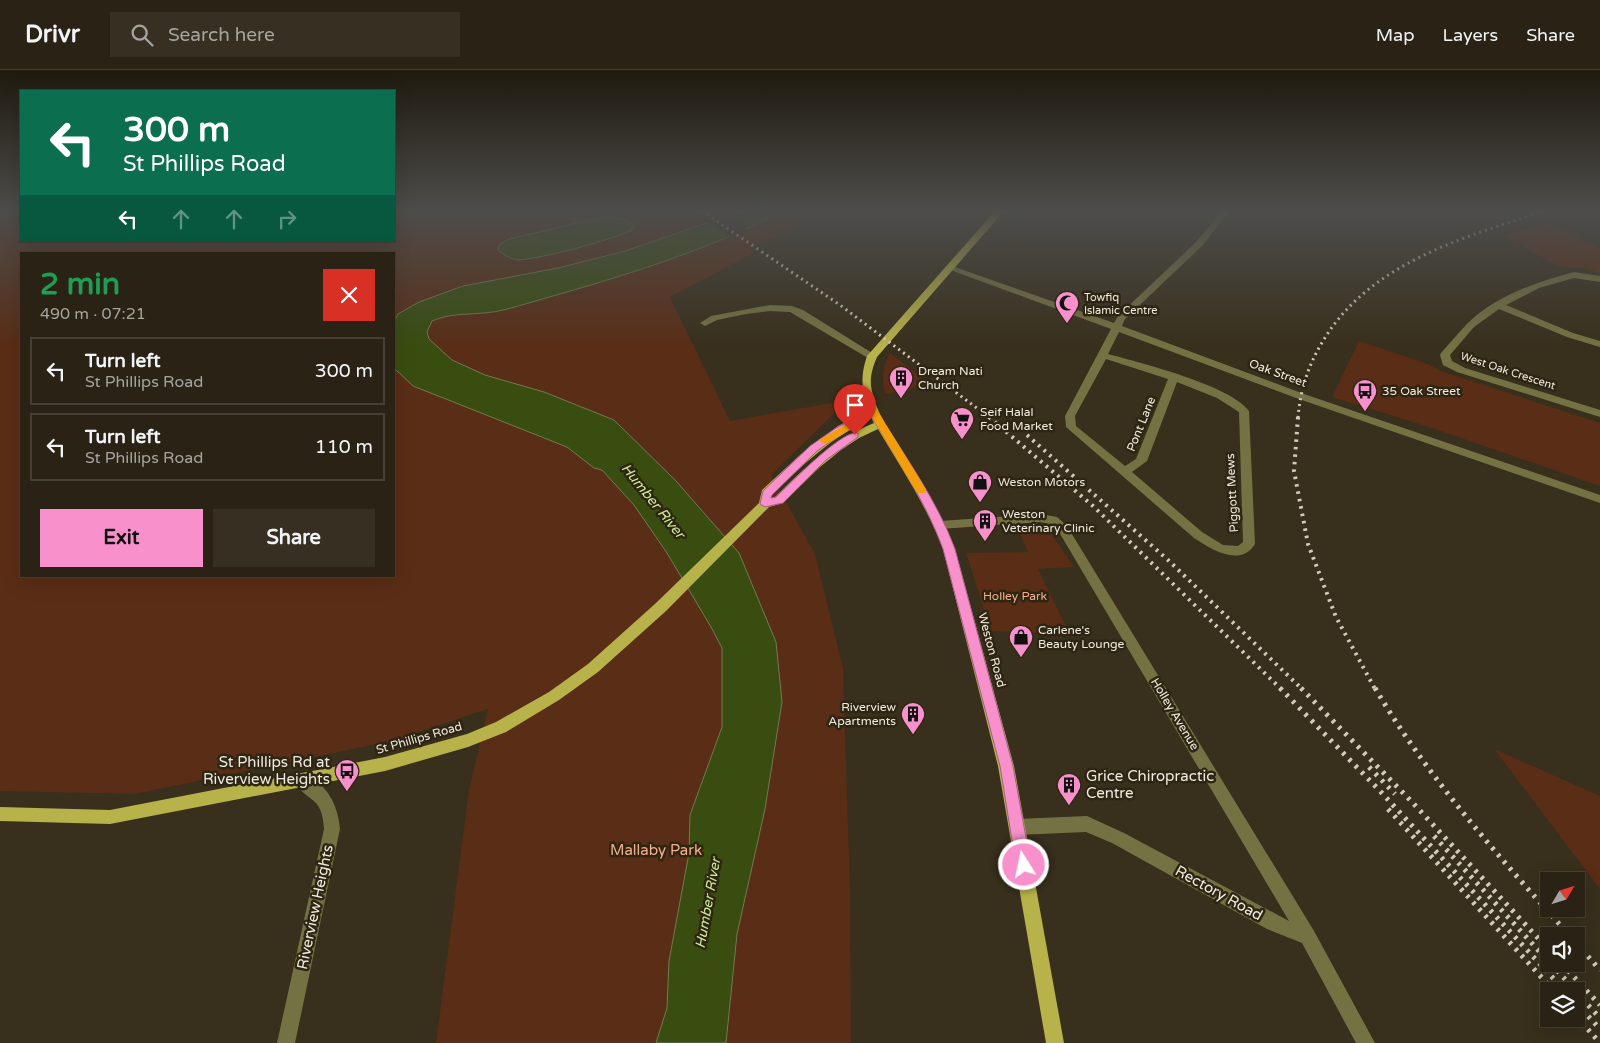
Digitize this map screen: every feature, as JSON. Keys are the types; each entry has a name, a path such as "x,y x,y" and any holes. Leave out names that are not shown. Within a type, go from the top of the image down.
{"main road":[{"name":"Weston Road","path":"959,256 872,356 867,370 866,386 873,412 909,468 940,525 949,549 1006,766 1055,1043"},
{"name":"St Phillips Road","path":"765,504 766,493 813,448 840,430 873,412"},
{"name":"St Phillips Road","path":"0,814 110,816 303,781 420,755 468,740 501,727 554,696 593,668 661,607 765,504 779,500 816,464 837,447 855,435 881,424"}],"street":[{"name":"Piggott Mews","path":"1102,355 1220,394 1241,406 1244,411 1249,544 1240,551 1220,549 1208,543 1071,427 1068,420 1121,318 1186,256"},
{"name":"Oak Street","path":"949,268 1116,329 1197,356 1292,393 1600,499"},
{"name":"West Oak Crescent","path":"1600,279 1574,275 1536,286 1498,305 1471,325 1445,355 1447,363 1461,370 1600,414"},
{"path":"1498,305 1570,336 1600,344"},
{"path":"705,323 720,316 776,306 788,307 800,312 872,356"},
{"name":"Pont Lane","path":"1124,472 1141,461 1174,378"},
{"name":"Holley Avenue","path":"940,525 1040,518 1053,520 1063,530 1169,703 1308,938"},
{"name":"Riverview Heights","path":"286,1043 332,829 332,812 327,802 303,781"},
{"name":"Rectory Road","path":"1017,827 1087,824 1118,838 1273,923 1308,938"},
{"path":"1308,938 1366,1043"}],"green space":[{"name":"Mallaby Park","path":"0,256 20,256 20,577 395,577 395,256 747,256 670,297 730,421 848,400 771,475 815,554 843,668 850,891 851,1043 436,1043 469,790 488,709 391,741 135,794 0,791"},
{"path":"1541,256 1600,256 1600,273 1581,268 1560,267"},
{"path":"1359,341 1428,364 1441,371 1600,423 1600,486 1429,427 1332,397"},
{"path":"890,353 931,384 885,394 883,373"},
{"name":"Holley Park","path":"1048,529 1074,567 1038,569 1070,634 991,631 966,553 1028,552 1019,532"},
{"path":"1494,749 1600,796 1600,889"}],"water":[{"path":"507,256 541,256 518,260"},
{"name":"Humber River","path":"604,256 677,256 591,285 510,308 439,318 432,321 427,332 429,339 452,360 485,375 544,392 614,420 676,481 739,553 776,642 782,702 765,809 737,934 726,1043 656,1043 667,1008 669,961 689,853 690,815 722,727 722,648 667,553 634,505 602,470 594,468 567,447 413,386 395,369 395,320 398,314 419,302 463,286 558,268"}],"railway":[{"path":"769,256 840,305 990,418"},
{"path":"1298,418 1300,399 1308,372 1320,346 1339,318 1363,294 1389,274 1422,256"},
{"path":"989,417 1093,506 1280,688"},
{"path":"1298,417 1294,471 1308,544 1336,617 1375,689"},
{"path":"1027,435 1168,560 1302,689"},
{"path":"1280,688 1380,791 1557,982"},
{"path":"1375,688 1418,754 1466,816 1562,927"},
{"path":"1302,689 1412,802 1540,940"},
{"path":"1369,767 1395,794"},
{"path":"1388,809 1546,982"},
{"path":"1434,836 1540,952"},
{"path":"1585,953 1600,970"},
{"path":"1558,972 1568,982"},
{"path":"1569,972 1600,1005"},
{"path":"1585,1002 1600,1018"},
{"path":"1585,1013 1600,1029"},
{"path":"1585,1026 1600,1043"}],"slow traffic":[{"path":"824,440 873,412 921,490"}],"place":[{"name":"Towfiq Islamic Centre","path":"1067,324"},
{"name":"Dream Nati Church","path":"901,399"},
{"name":"35 Oak Street","path":"1365,412"},
{"name":"Seif Halal Food Market","path":"962,440"},
{"name":"Weston Motors","path":"980,503"},
{"name":"Weston Veterinary Clinic","path":"985,542"},
{"name":"Carlene's Beauty Lounge","path":"1021,658"},
{"name":"Riverview Apartments","path":"913,735"},
{"name":"St Phillips Rd at Riverview Heights","path":"347,792"},
{"name":"Grice Chiropractic Centre","path":"1069,806"}],"route":[{"path":"855,435 810,469 779,500 765,504 766,493 813,448 858,419 873,412 909,468 940,525 949,549 1006,766 1024,865"}]}
